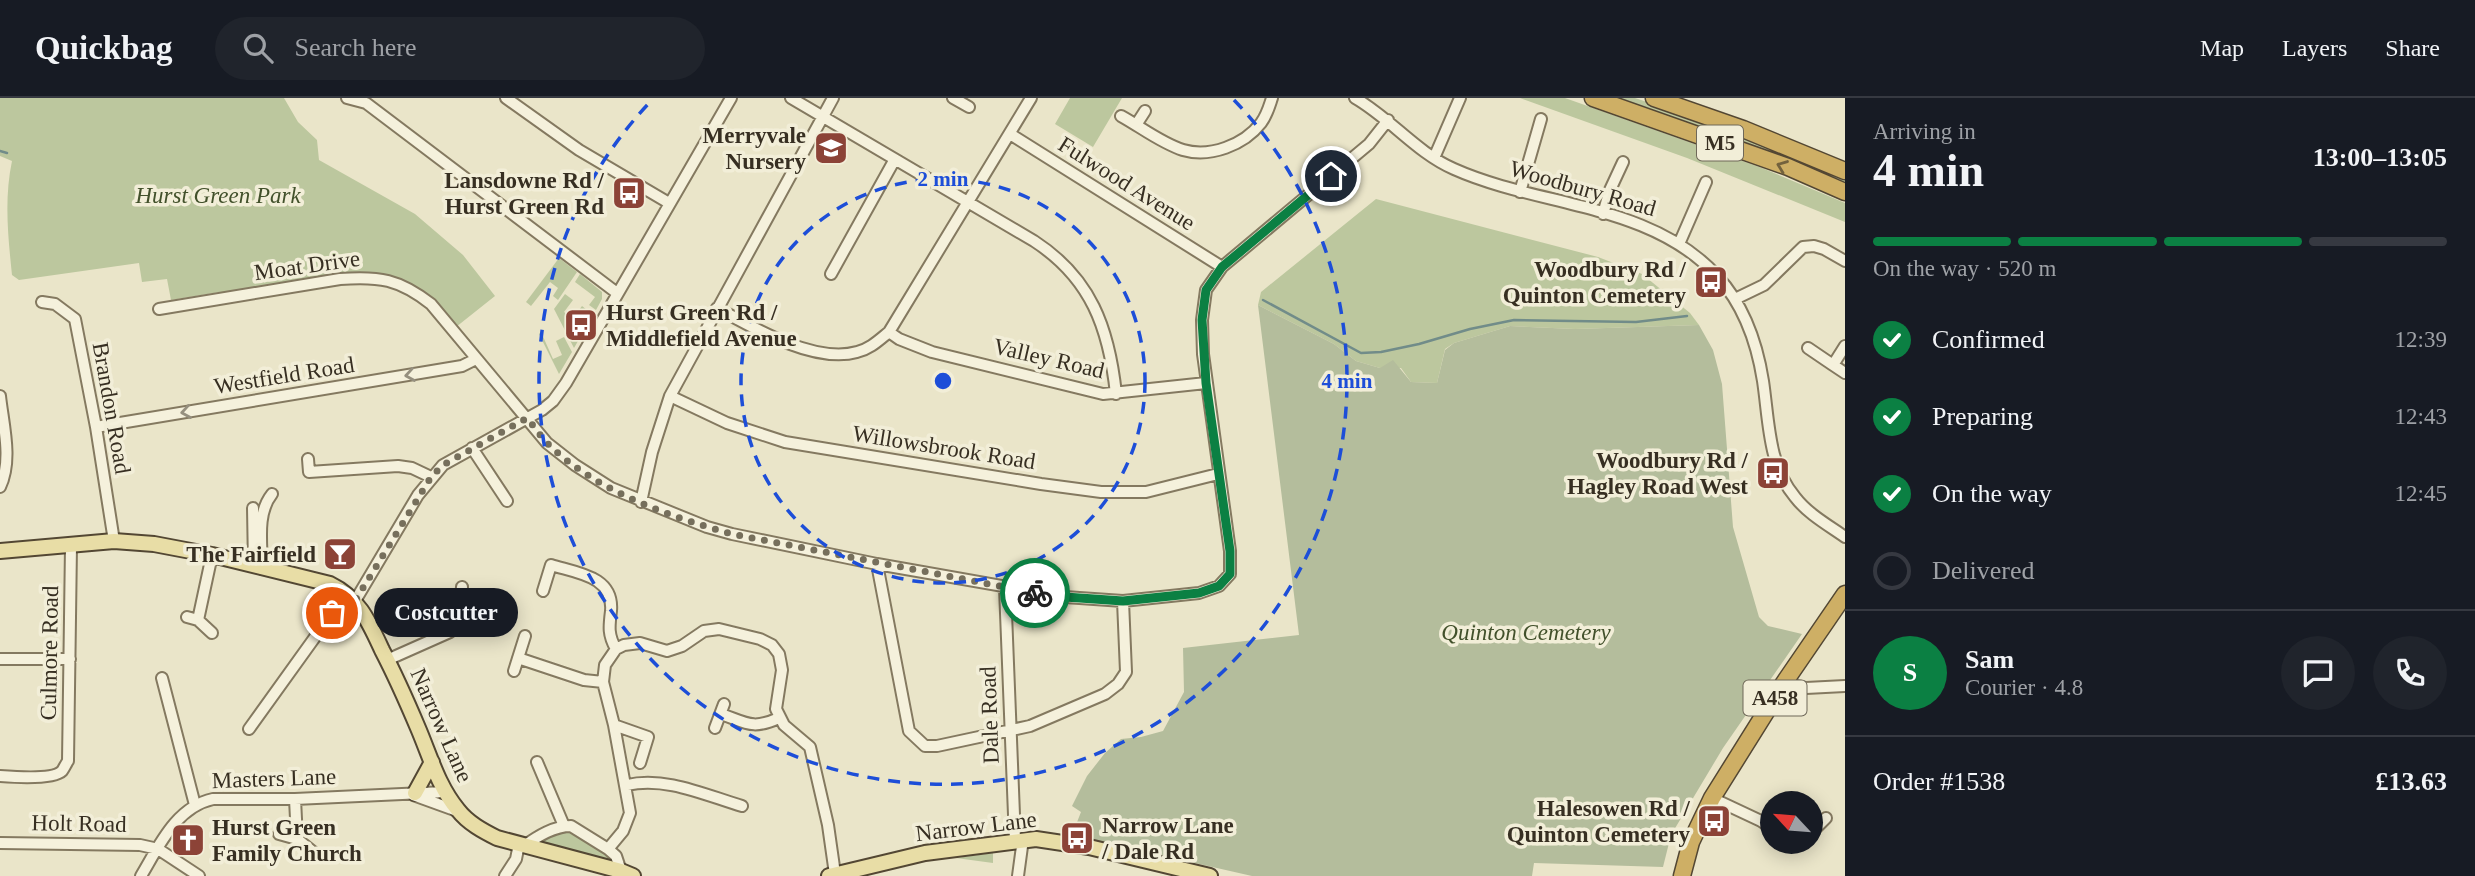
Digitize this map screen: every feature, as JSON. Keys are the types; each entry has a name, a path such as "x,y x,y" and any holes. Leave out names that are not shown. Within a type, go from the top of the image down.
{"highway":[{"name":"M5","path":"1593,98 1788,167 1845,192"},
{"name":"M5","path":"1654,98 1743,129 1845,171"},
{"name":"A458","path":"1682,876 1691,842 1712,798 1784,683 1843,596"}],"main road":[{"path":"0,551 114,541 154,544 212,555 330,584 351,597"},
{"name":"Narrow Lane","path":"351,597 369,621 445,792 460,812 479,828 497,838 627,873"},
{"path":"412,793 432,762"},
{"name":"Narrow Lane","path":"832,875 925,853 1036,839 1089,847 1210,876"}],"street":[{"path":"347,98 368,101 617,293"},
{"path":"249,729 351,597 431,477 443,465 542,410 559,394 731,98"},
{"path":"792,98 1045,249 1077,279 1097,311 1108,343 1116,394"},
{"path":"641,502 652,452 670,396 833,98"},
{"path":"953,98 969,107"},
{"path":"717,308 753,328 797,346 842,355 871,347 889,332 1031,98"},
{"path":"1121,116 1184,150 1212,151 1239,142 1256,129 1266,115 1272,98"},
{"name":"Woodbury Road","path":"1355,98 1451,168 1520,192 1649,228 1679,244 1715,274 1735,299 1753,339 1763,379 1767,422 1783,479 1804,507 1845,537"},
{"path":"508,99 579,150 669,203"},
{"path":"1434,158 1463,99"},
{"path":"1136,125 1145,111"},
{"path":"1218,474 1206,383 1202,320 1206,290 1222,267 1369,144 1388,120"},
{"path":"1520,192 1543,125"},
{"name":"Fulwood Avenue","path":"1010,134 1222,267"},
{"path":"831,274 895,159"},
{"path":"1603,214 1623,162"},
{"path":"1679,244 1706,182"},
{"path":"1735,299 1764,285 1803,247 1824,249 1845,261"},
{"name":"Moat Drive","path":"159,309 340,279 382,279 408,288 431,304 547,443 611,488 684,520 732,534 1004,588 1065,597 1123,601 1199,593 1219,586 1230,574 1230,551 1218,474"},
{"name":"Brandon Road","path":"43,302 55,304 75,319 114,541"},
{"name":"Valley Road","path":"889,332 899,339 932,352 1081,390 1116,394 1206,383"},
{"path":"1833,365 1845,346"},
{"path":"1808,348 1845,373"},
{"name":"Westfield Road","path":"96,427 462,366 476,359"},
{"path":"0,396 6,459 5,477 0,486"},
{"name":"Willowsbrook Road","path":"670,396 727,423 785,442 1041,484 1101,492 1146,492 1218,474"},
{"path":"472,448 507,502"},
{"path":"308,459 309,472 398,466 412,468 431,477"},
{"path":"258,567 262,517 265,502 272,494"},
{"path":"253,508 258,567"},
{"name":"Culmore Road","path":"0,776 54,776 63,771 68,761 71,546"},
{"path":"212,555 192,619 212,633"},
{"path":"877,564 909,731 925,746 937,746 1030,726 1105,694 1118,684 1126,672 1123,601"},
{"path":"543,591 551,565 595,578 603,584 610,598 608,631 616,649"},
{"path":"387,660 450,632 460,606 463,587"},
{"name":"Dale Road","path":"1004,588 1019,840 1018,876"},
{"path":"445,602 460,606"},
{"path":"608,849 622,831 630,813 627,785 603,682 605,664 616,649 624,645 640,643 667,652 682,646 700,633 719,629 760,639 776,650 782,670 776,709 784,725 810,747 828,825 832,875"},
{"path":"514,671 525,636"},
{"path":"518,658 583,680 603,682"},
{"path":"0,659 70,659"},
{"path":"162,678 195,805"},
{"path":"1784,683 1805,688 1845,687"},
{"path":"715,728 722,709 755,726 779,718"},
{"path":"614,725 648,737 640,763"},
{"path":"537,762 564,826"},
{"path":"627,785 646,780 673,785 742,806"},
{"name":"Masters Lane","path":"141,876 181,814 195,805 213,799 295,799 445,792"},
{"path":"412,793 460,812"},
{"path":"1712,798 1760,821"},
{"path":"295,799 297,839"},
{"path":"505,876 522,845 571,825 608,849 627,873"},
{"path":"279,834 297,839 318,856"},
{"name":"Holt Road","path":"0,843 140,845 158,849"},
{"path":"158,849 199,876"}],"green space":[{"name":"Hurst Green Park","path":"0,98 284,98 298,122 317,140 319,160 415,214 463,255 495,296 456,327 409,284 385,276 226,294 220,292 171,300 167,279 142,282 139,263 19,280 12,275 7,203 12,161 0,156"},
{"path":"1070,98 1122,98 1093,147 1055,124"},
{"path":"1520,98 1565,98 1762,168 1845,203 1845,222 1687,158"},
{"path":"1619,98 1635,98 1707,122 1845,177 1845,183 1767,150"},
{"path":"1376,199 1598,257 1642,274 1690,313 1699,325 1575,329 1510,326 1454,343 1445,349 1437,383 1411,382 1401,368 1380,368 1356,361 1334,344 1258,305 1261,292"},
{"path":"559,258 577,272 558,300 553,296 558,288 550,282 531,306 526,302"},
{"path":"580,274 602,292 602,299 596,310 589,305 595,297 575,282"},
{"path":"565,294 573,300 564,312 573,318 582,306 593,315 574,348 554,309"},
{"name":"Quinton Cemetery","path":"1258,305 1334,344 1356,361 1380,368 1393,360 1411,382 1437,383 1445,350 1454,343 1510,326 1575,329 1699,325 1713,350 1722,384 1733,527 1759,617 1768,626 1802,634 1723,748 1671,835 1663,867 1534,863 1532,876 1252,876 1072,835 1081,812 1072,806 1087,776 1105,753 1121,739 1163,731 1184,692 1183,648 1299,635"},
{"path":"541,332 553,359 562,355 556,341 564,337 572,352 559,374 539,334"},
{"path":"572,831 590,841 610,859 537,841 558,832"},
{"path":"993,853 993,863 956,858"}],"waterway":[{"path":"0,151 7,153"},
{"path":"1263,300 1361,353 1419,344 1514,320 1636,322 1687,316"}],"way so far":[{"path":"332,613 346,594 355,601 431,477 443,465 527,418 547,443 575,465 611,488 684,520 732,534 1035,593"}],"place":[{"name":"Merryvale Nursery","path":"831,148"},
{"name":"Lansdowne Rd / Hurst Green Rd","path":"629,193"},
{"name":"Woodbury Rd / Quinton Cemetery","path":"1711,282"},
{"name":"Hurst Green Rd / Middlefield Avenue","path":"581,325"},
{"name":"Woodbury Rd / Hagley Road West","path":"1773,473"},
{"name":"The Fairfield","path":"340,554"},
{"name":"Costcutter","path":"332,613"},
{"name":"Halesowen Rd / Quinton Cemetery","path":"1714,821"},
{"name":"Narrow Lane / Dale Rd","path":"1077,838"},
{"name":"Hurst Green Family Church","path":"188,840"}],"route":[{"path":"1035,593 1123,601 1199,593 1219,586 1230,574 1230,551 1203,354 1202,320 1206,290 1222,267 1331,176"}]}
